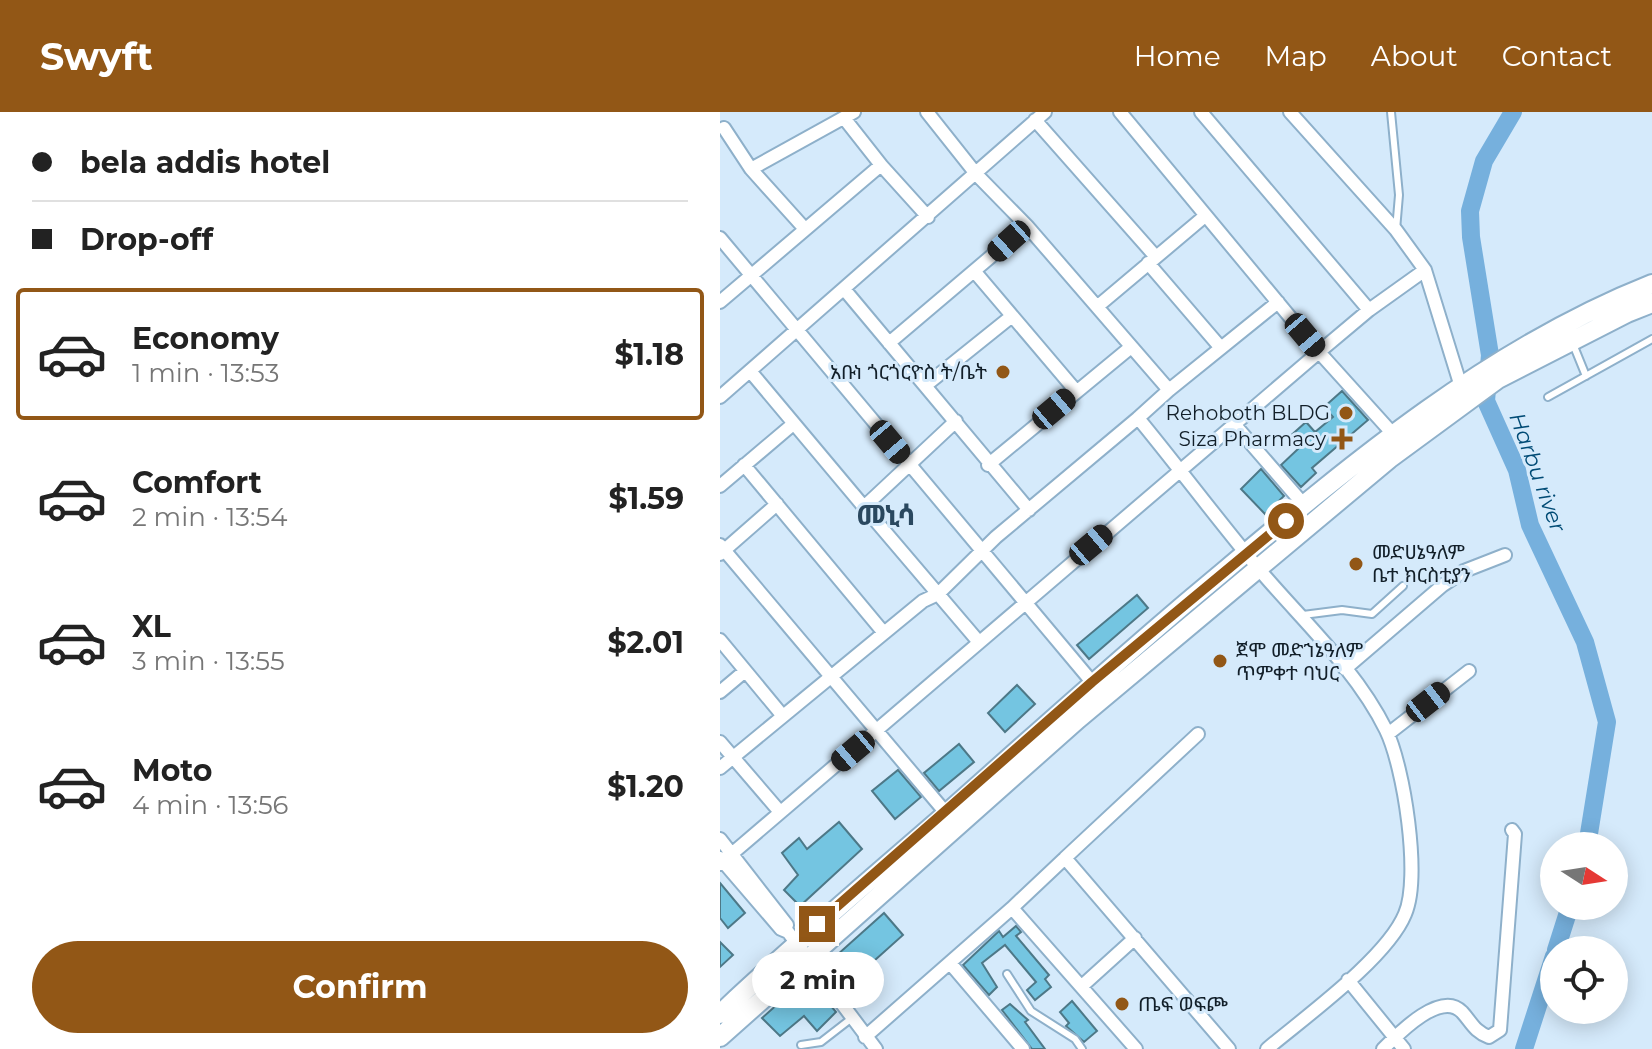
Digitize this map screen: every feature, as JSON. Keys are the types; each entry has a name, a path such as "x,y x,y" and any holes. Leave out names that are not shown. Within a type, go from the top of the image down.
{"main road":[{"path":"1492,374 1502,358 1613,299 1652,284"},
{"path":"720,1037 1078,719 1492,374 1652,303"},
{"path":"720,1014 792,937 946,813 1092,682 1247,553 1393,434 1469,393"}],"street":[{"path":"1120,112 1319,352 1393,434"},
{"path":"1201,112 1369,310"},
{"path":"1290,112 1396,230 1425,270 1469,393"},
{"path":"933,114 977,175 1027,226 1169,390"},
{"path":"751,169 849,115 881,165 928,217"},
{"path":"720,397 977,175 1040,116 1221,348"},
{"path":"724,128 751,169 805,229"},
{"path":"720,302 881,165"},
{"path":"1098,306 1205,216"},
{"path":"889,343 1027,226"},
{"path":"720,238 1092,682"},
{"path":"724,859 1319,352 1369,310 1425,270"},
{"path":"975,272 1076,391"},
{"path":"844,289 956,421 988,465 1029,510"},
{"path":"720,768 923,601 938,594 1029,510 1278,302"},
{"path":"926,385 1012,316"},
{"path":"988,465 1131,347"},
{"path":"750,371 792,425 978,641"},
{"path":"1138,418 1259,569 1345,669 1388,734 1408,820 1410,899 1404,917 1388,939 1348,980 1267,1049"},
{"path":"864,507 956,421"},
{"path":"1234,424 1305,506"},
{"path":"720,486 792,425"},
{"path":"744,465 884,633"},
{"path":"777,504 721,550 946,813"},
{"path":"1345,669 1443,585 1464,571 1505,555"},
{"path":"720,640 782,715"},
{"path":"720,692 745,671"},
{"path":"1388,734 1469,671"},
{"path":"865,1037 1012,908 1198,734"},
{"path":"720,742 780,812"},
{"path":"1383,1049 1439,1005 1452,1004 1477,1033 1489,1037 1500,1030 1515,834 1512,830"},
{"path":"720,839 724,859 781,929 792,937 876,1049"},
{"path":"1065,858 1229,1049"},
{"path":"1012,908 1136,1049"},
{"path":"1082,986 1135,938"},
{"path":"950,963 1023,1049"},
{"path":"1348,980 1404,1049"}],"lane":[{"path":"1391,112 1399,195 1396,230"},
{"path":"1548,397 1652,339"},
{"path":"1572,340 1586,376"},
{"path":"1299,615 1342,610 1372,614 1403,586"},
{"path":"1007,974 1031,1011 1075,1039 1082,1049"},
{"path":"801,1045 821,1042 852,1018"}],"building":[{"path":"1342,391 1368,420 1312,468 1316,473 1301,487 1281,465 1298,449 1288,438 1306,422 1315,432 1333,417 1324,407"},
{"path":"1261,469 1284,496 1265,514 1241,489"},
{"path":"1137,595 1148,608 1089,659 1077,645"},
{"path":"1017,685 1035,704 1005,732 988,713"},
{"path":"959,744 974,762 939,791 924,773"},
{"path":"898,770 921,797 895,819 872,791"},
{"path":"839,822 862,849 800,906 784,890 798,875 782,853 799,838 807,849"},
{"path":"720,883 745,913 728,928 720,918"},
{"path":"884,913 903,935 856,977 837,955"},
{"path":"1016,926 1021,932 1016,936 1049,975 1045,979 1051,987 1035,1000 1027,990 1036,982 1005,945 982,963 997,987 989,995 963,965 999,931 1003,937"},
{"path":"720,942 733,955 720,967"},
{"path":"807,984 817,989 836,1012 817,1031 804,1016 780,1036 762,1018 798,986"},
{"path":"1072,1001 1097,1031 1084,1042 1066,1026 1069,1023 1060,1012"},
{"path":"1010,1004 1028,1020 1025,1022 1045,1049 1032,1049 1002,1010"}],"waterway":[{"name":"Harbu river","path":"1513,112 1484,161 1470,211 1471,237 1490,355 1486,401 1517,470 1530,525 1585,642 1607,722 1589,832"},
{"name":"Harbu river","path":"1560,936 1566,920"},
{"name":"Harbu river","path":"1524,1049 1540,999"}],"place":[{"name":"አቡነ ጎርጎርዮስ ት/ቤት","path":"1003,372"},
{"name":"Rehoboth BLDG","path":"1346,413"},
{"name":"Siza Pharmacy","path":"1342,439"},
{"name":"መድሀኔዓለም ቤተ ክርስቲያን","path":"1356,564"},
{"name":"ጀሞ መድኀኔዓለም ጥምቀተ ባህር","path":"1220,661"},
{"name":"ጤፍ ወፍጮ","path":"1122,1004"}],"district":[{"name":"መኒሳ","path":"886,515"}],"route":[{"path":"817,924 1092,682 1286,521"}]}
